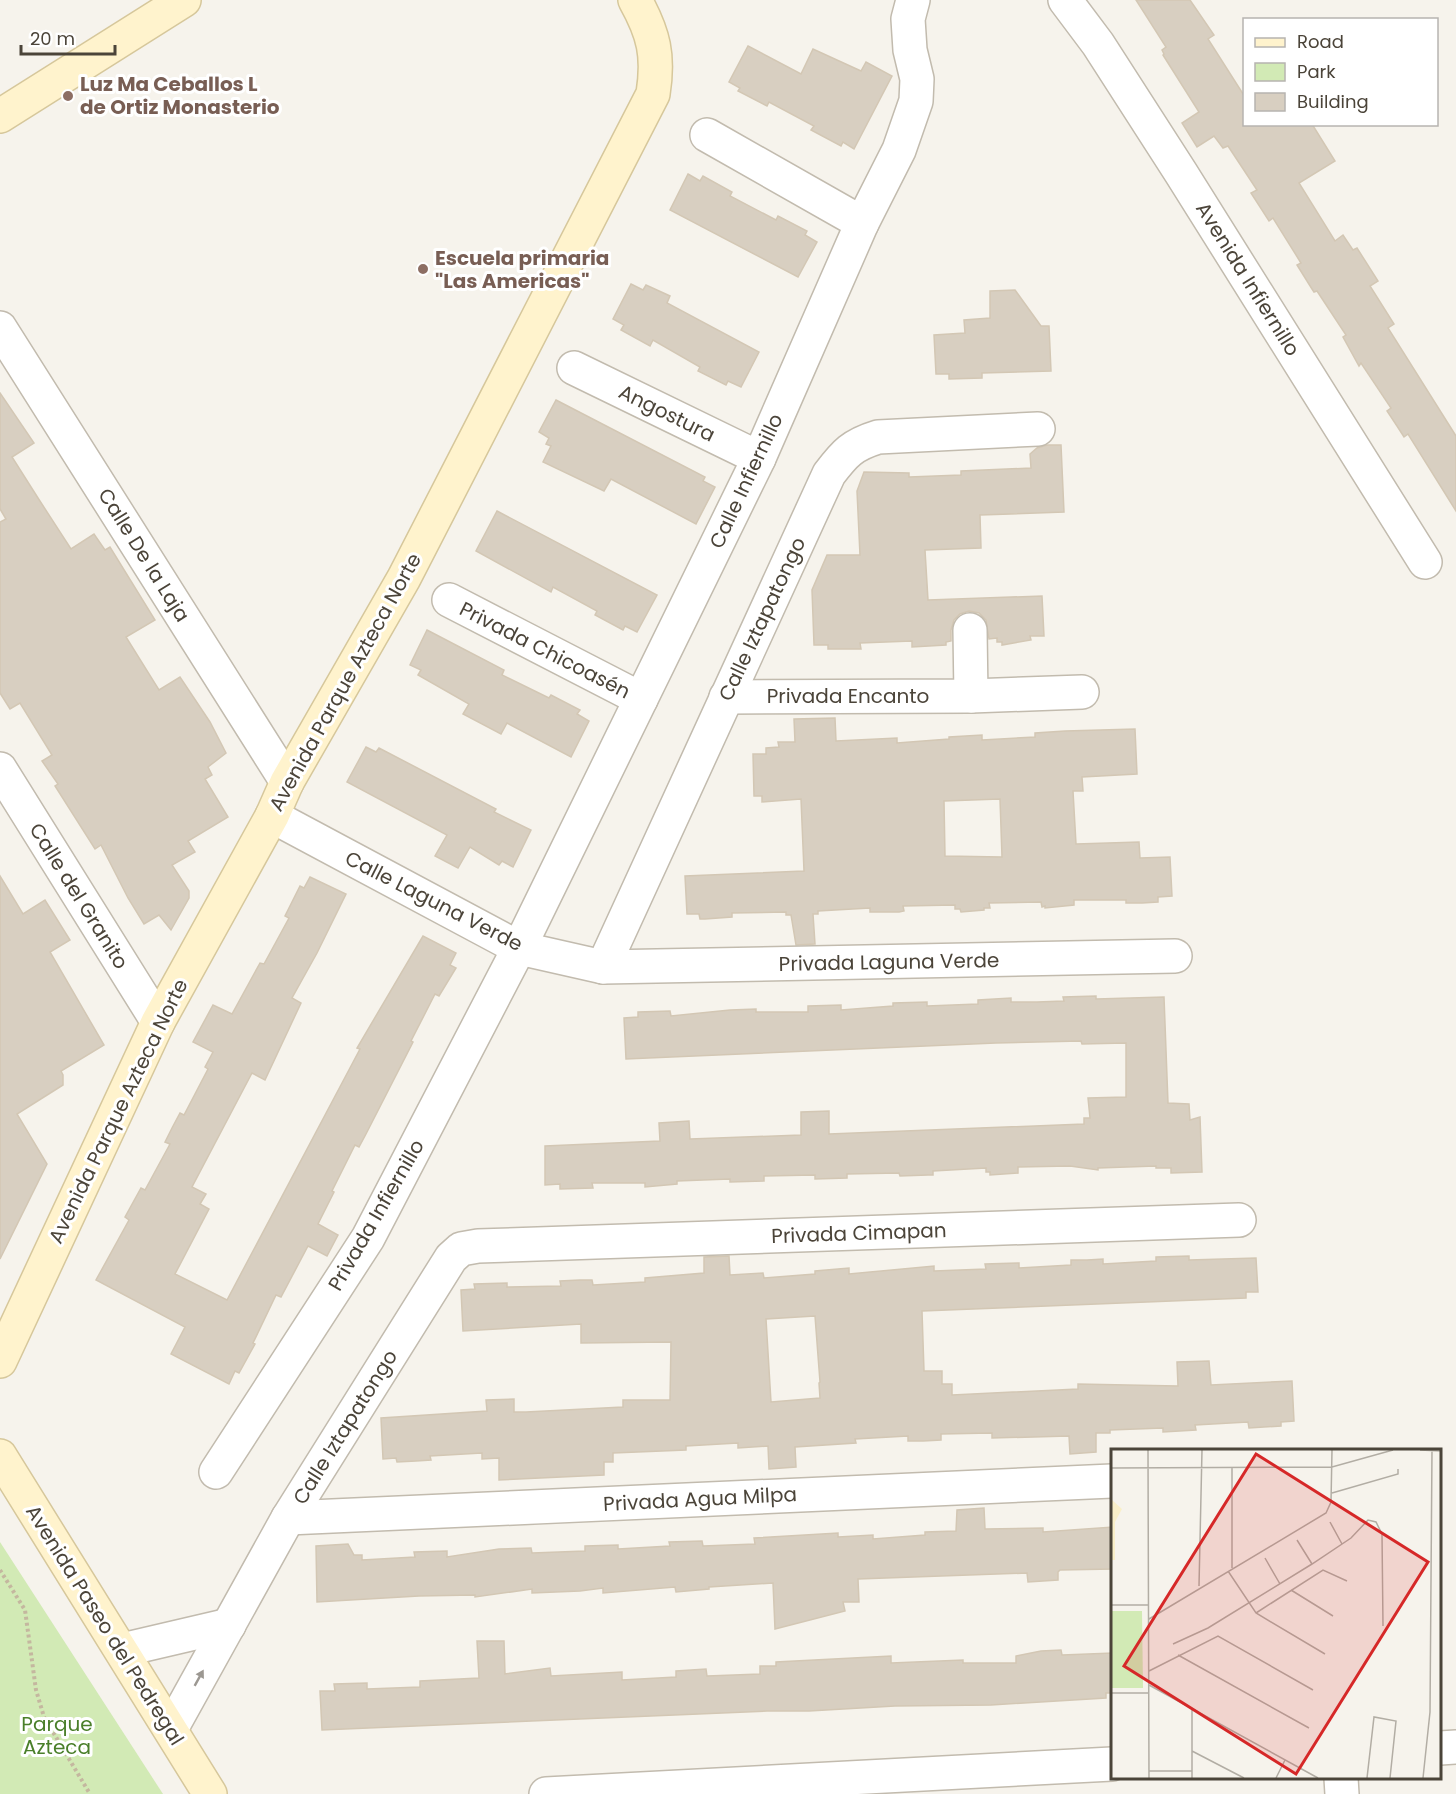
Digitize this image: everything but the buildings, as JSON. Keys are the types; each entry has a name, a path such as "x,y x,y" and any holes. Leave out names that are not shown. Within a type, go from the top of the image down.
{"street":[{"path":"0,116 184,0"},
{"name":"Avenida Parque Azteca Norte","path":"0,1361 158,1022 272,816 287,782 404,578 653,94 657,71 655,48 634,0"},
{"name":"Calle Infiernillo","path":"519,948 759,458 862,224 899,150 916,101 917,79 910,50 908,19 912,0"},
{"name":"Avenida Infiernillo","path":"1065,0 1098,44 1175,163 1425,562"},
{"path":"707,135 862,224"},
{"name":"Calle De la Laja","path":"0,328 287,782"},
{"name":"Angostura","path":"574,369 759,458"},
{"name":"Calle Iztapatongo","path":"603,967 829,474 846,452 860,442 878,436 1038,429"},
{"name":"Privada Chicoasén","path":"449,600 641,699"},
{"path":"970,630 971,696"},
{"name":"Privada Encanto","path":"726,697 971,696 1082,692"},
{"name":"Calle del Granito","path":"0,769 158,1022"},
{"name":"Calle Laguna Verde","path":"272,816 519,948 603,967"},
{"name":"Privada Infiernillo","path":"216,1473 368,1238 519,948"},
{"name":"Privada Laguna Verde","path":"603,967 1175,956"},
{"name":"Privada Cimapan","path":"478,1246 1239,1220"},
{"name":"Calle Iztapatongo","path":"171,1729 288,1518 451,1258 461,1249 478,1246"},
{"name":"Avenida Paseo del Pedregal","path":"0,1456 210,1794"},
{"name":"Privada Agua Milpa","path":"288,1518 1111,1481"},
{"path":"122,1650 229,1625"},
{"path":"1441,1748 1456,1747"},
{"path":"567,1793 1111,1764"},
{"path":"1341,1779 1342,1794"}],"path":[{"path":"0,1570 25,1610 36,1690 44,1717 90,1794"}],"green space":[{"name":"Parque Azteca","path":"0,1542 163,1794 0,1794"}],"place":[{"name":"Luz Ma Ceballos L de Ortiz Monasterio","path":"68,96"},
{"name":"Escuela primaria \"Las Americas\"","path":"423,269"}]}
